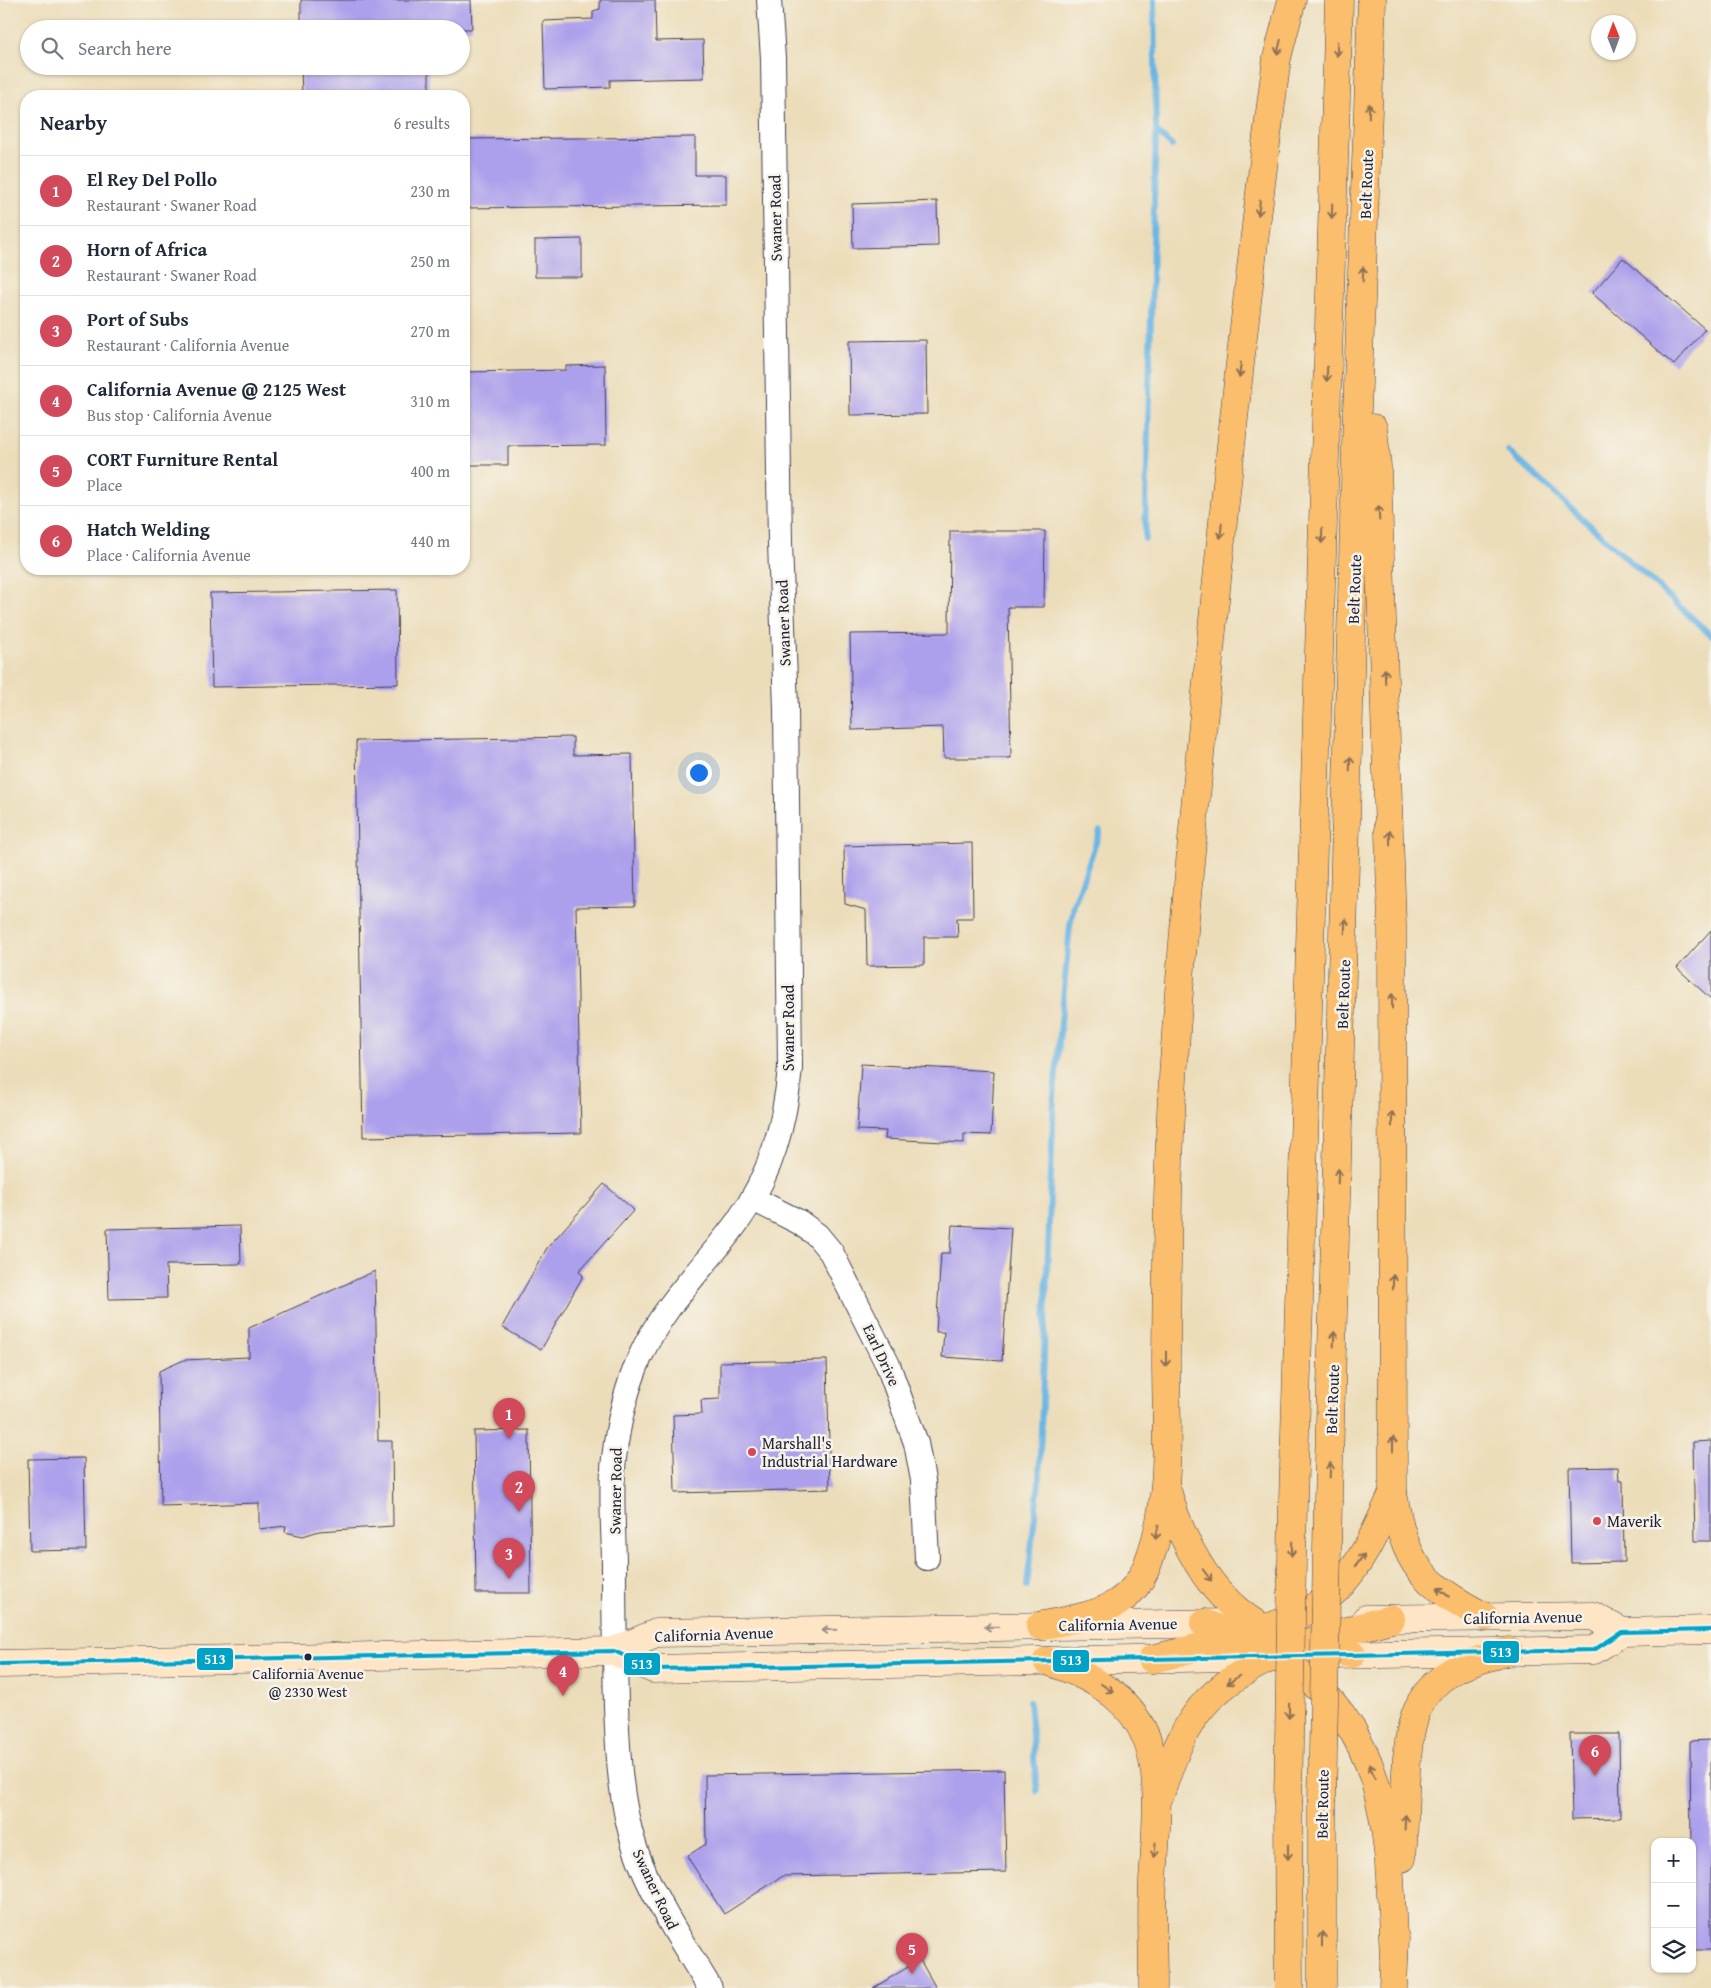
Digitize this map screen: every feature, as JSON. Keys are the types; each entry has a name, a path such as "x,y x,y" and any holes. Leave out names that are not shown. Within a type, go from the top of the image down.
{"highway":[{"path":"1040,1626 1103,1611 1120,1602 1133,1591 1143,1576 1150,1559 1166,1484 1169,1179 1179,984 1226,485 1277,58 1292,0"},
{"name":"Belt Route","path":"1289,1988 1288,1803 1293,1500 1339,0"},
{"name":"Belt Route","path":"1322,1988 1322,1802 1328,1500 1361,322 1372,0"},
{"path":"1361,322 1377,466 1387,720 1392,925 1393,1493 1403,1540 1422,1573 1454,1600 1485,1617"},
{"path":"1166,1484 1180,1531 1194,1556 1225,1597 1259,1627 1275,1656 1310,1681 1331,1703 1350,1727 1371,1767 1386,1821 1394,1957"},
{"path":"1152,1659 1259,1627 1318,1604 1348,1576 1373,1538 1393,1493"},
{"path":"1158,1801 1180,1741 1207,1701 1252,1667 1275,1656 1307,1644 1392,1619"},
{"path":"1259,1627 1307,1644 1352,1654"},
{"path":"1393,1988 1408,1750 1416,1711 1423,1698 1442,1678 1472,1662 1510,1651"},
{"path":"1047,1661 1089,1677 1116,1695 1139,1722 1152,1754 1158,1801 1152,1893 1153,1988"}],"main road":[{"name":"California Avenue","path":"0,1664 614,1651 656,1633 1204,1623 1259,1627 1392,1619 1593,1616 1622,1632 1594,1650 653,1669 614,1651"},
{"path":"1622,1632 1711,1630"}],"street":[{"name":"Swaner Road","path":"710,1988 672,1926 648,1881 636,1848 619,1783 614,1651 613,1461 620,1414 639,1358 664,1312 737,1222 753,1199 766,1174 779,1136 787,1098 790,1068 786,709 780,543 773,68 769,0"},
{"name":"Earl Drive","path":"753,1199 800,1222 817,1235 832,1252 888,1365 905,1406 916,1443 923,1480 927,1558"}],"building":[{"path":"301,0 471,0 472,29 470,29 470,20 301,20"},
{"path":"600,0 655,0 656,41 703,40 704,78 610,80 610,87 545,89 543,21 593,19 593,11 600,9"},
{"path":"301,75 429,75 429,90 302,90"},
{"path":"695,137 695,175 726,175 726,205 470,208 470,139"},
{"path":"937,201 938,246 853,248 852,204"},
{"path":"582,239 582,277 535,277 535,240"},
{"path":"1623,258 1705,329 1674,365 1592,293"},
{"path":"926,340 927,414 850,415 849,341"},
{"path":"605,365 606,445 508,446 508,465 470,465 470,372 566,370 566,366"},
{"path":"950,531 1045,531 1044,607 1008,607 1011,758 944,758 943,727 852,730 850,634 949,633"},
{"path":"397,590 398,684 212,687 210,593"},
{"path":"573,737 573,755 632,754 635,906 576,907 581,1133 363,1137 356,741"},
{"path":"972,843 973,918 957,918 958,937 924,937 924,965 867,966 866,910 845,904 844,846"},
{"path":"1711,930 1711,999 1677,968"},
{"path":"861,1064 994,1071 991,1135 964,1134 964,1143 885,1139 886,1131 857,1130"},
{"path":"604,1184 634,1210 579,1271 583,1276 541,1350 502,1327 547,1248"},
{"path":"952,1225 1011,1228 1002,1361 942,1357 944,1332 936,1332 941,1253 950,1253"},
{"path":"240,1226 241,1264 166,1265 167,1298 109,1299 107,1229"},
{"path":"375,1271 378,1441 392,1441 393,1526 319,1531 303,1536 285,1532 286,1526 259,1529 259,1503 161,1506 159,1371 184,1360 249,1357 249,1328"},
{"name":"Marshall's Industrial Hardware","path":"827,1360 830,1489 675,1493 673,1415 702,1414 701,1400 720,1399 720,1362"},
{"path":"529,1430 531,1593 476,1593 474,1431"},
{"name":"Maverik","path":"1711,1441 1711,1541 1695,1541 1693,1442"},
{"path":"84,1458 86,1550 30,1551 28,1459"},
{"name":"Maverik","path":"1618,1467 1619,1481 1623,1481 1624,1562 1571,1563 1569,1468"},
{"path":"1570,1734 1619,1734 1620,1818 1572,1819"},
{"path":"1711,1740 1711,1950 1696,1950 1696,1838 1691,1838 1690,1741"},
{"path":"1004,1770 1006,1872 783,1876 724,1914 687,1856 706,1844 705,1775"},
{"path":"920,1960 936,1988 873,1988"}],"waterway":[{"path":"1145,539 1156,131 1154,0"},
{"path":"1156,131 1172,146"},
{"path":"1508,451 1711,635"},
{"path":"1027,1586 1039,1480 1054,1097 1070,926 1074,905 1100,831"},
{"path":"1029,1702 1037,1791"}],"transit line":[{"name":"513","path":"0,1664 614,1651 653,1669 1594,1650 1622,1632 1711,1630"}],"place":[{"name":"El Rey Del Pollo","path":"509,1439"},
{"name":"Marshall's Industrial Hardware","path":"752,1452"},
{"name":"Horn of Africa","path":"519,1512"},
{"name":"Maverik","path":"1597,1521"},
{"name":"Port of Subs","path":"509,1579"},
{"name":"California Avenue @ 2330 West","path":"308,1657"},
{"name":"California Avenue @ 2125 West","path":"563,1696"},
{"name":"Hatch Welding","path":"1595,1776"},
{"name":"CORT Furniture Rental","path":"912,1974"}]}
